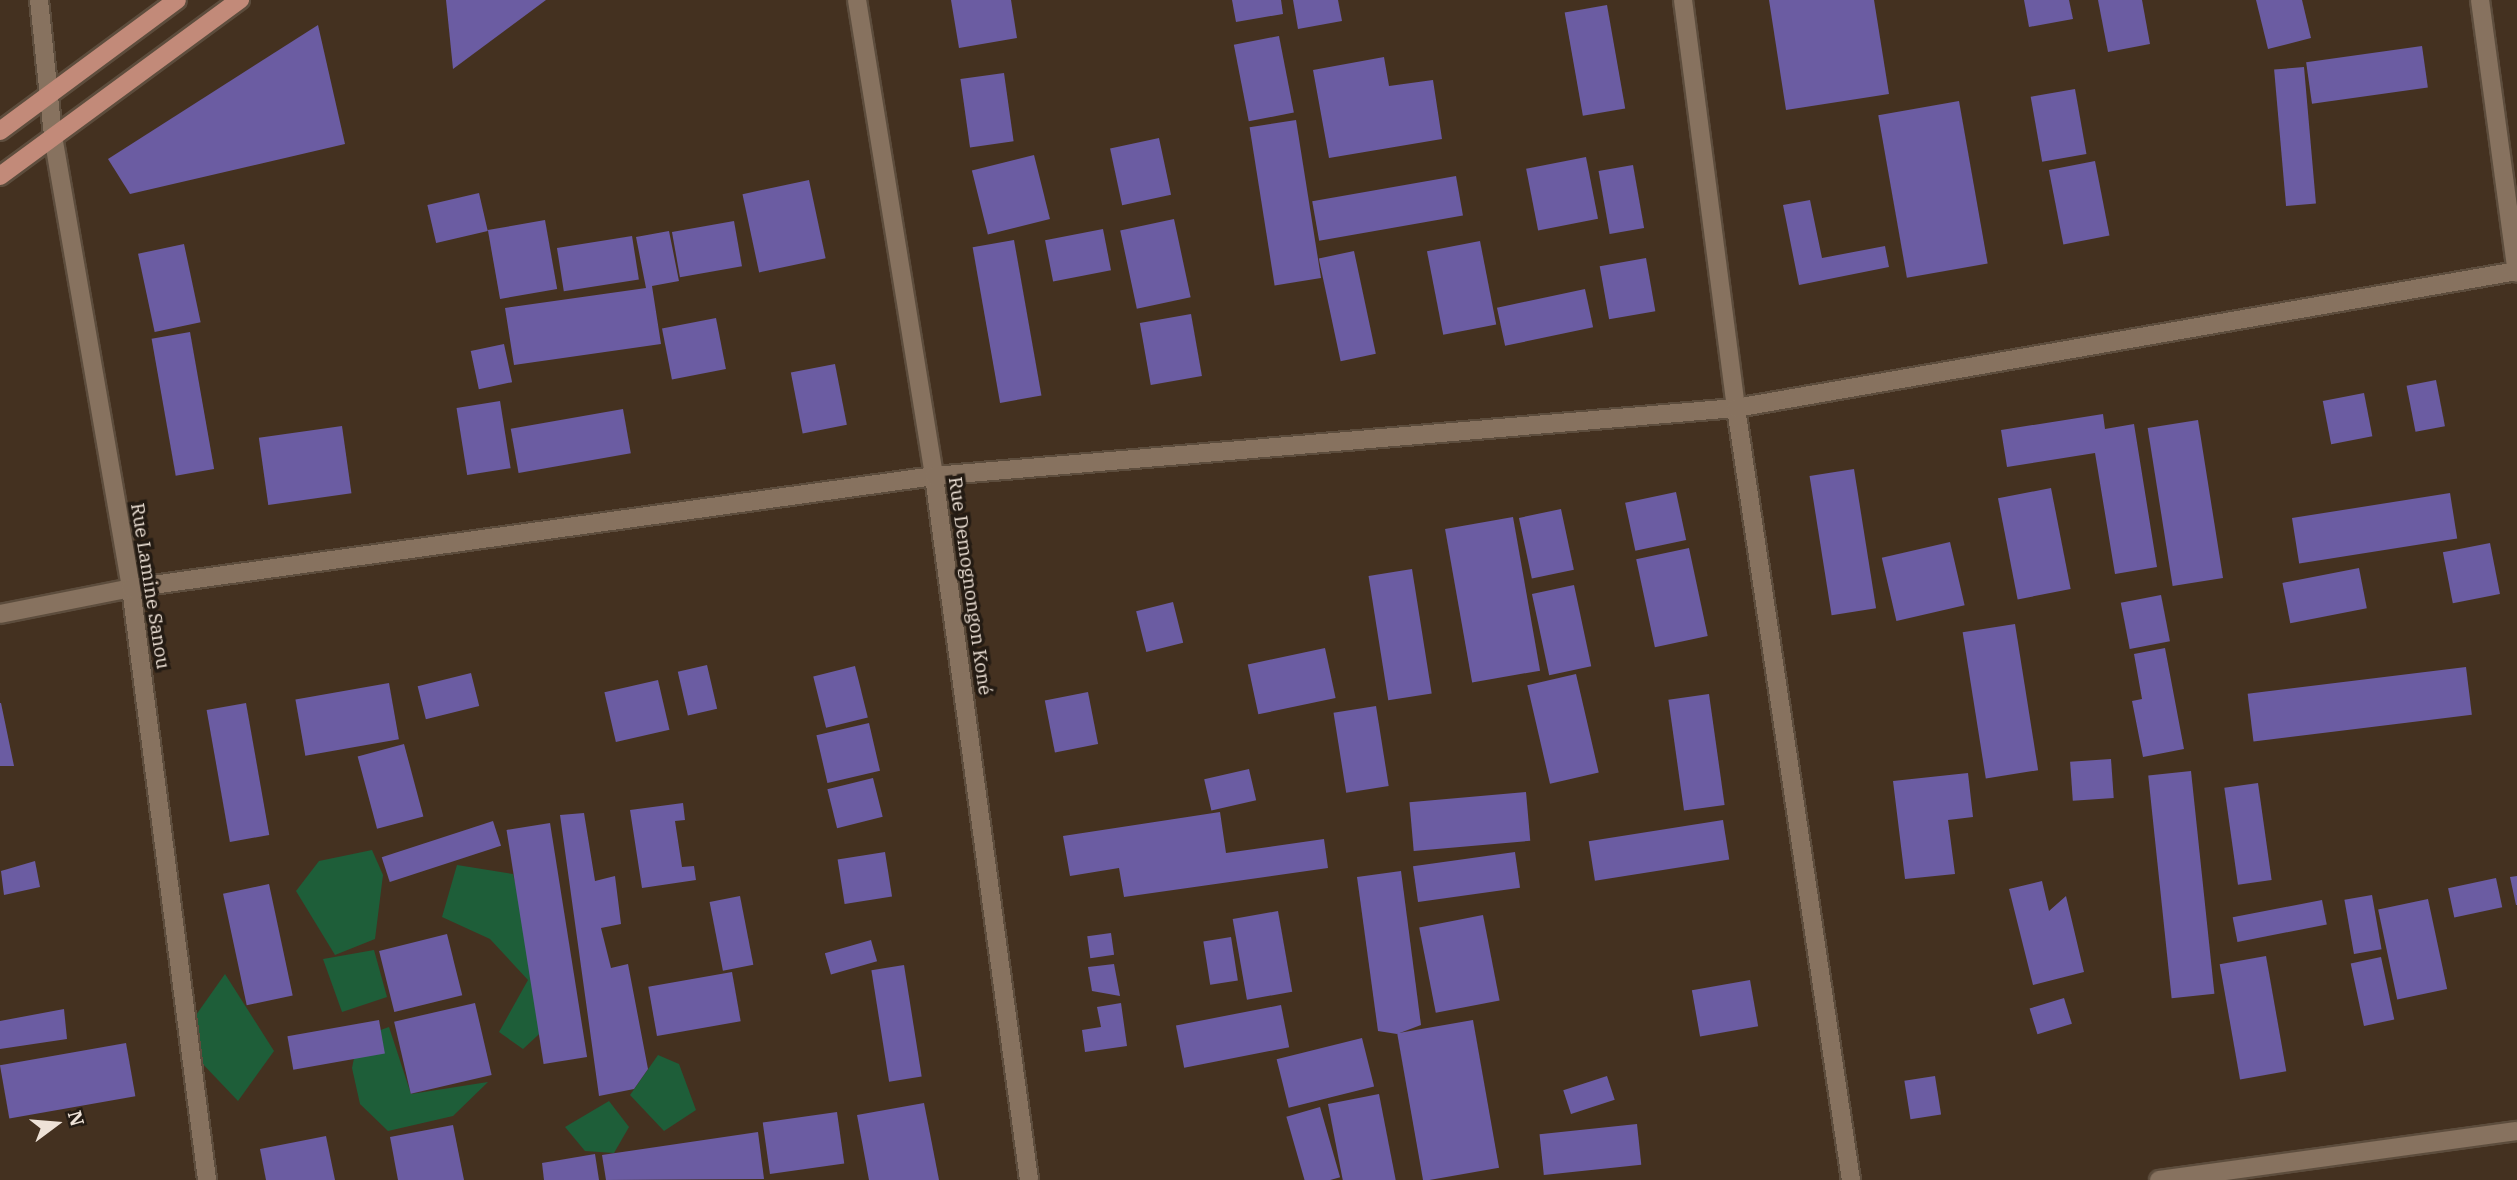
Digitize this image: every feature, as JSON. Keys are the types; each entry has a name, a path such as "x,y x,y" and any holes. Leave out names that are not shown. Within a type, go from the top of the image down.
{"main road":[{"path":"0,131 177,0"},
{"path":"0,176 240,0"}],"street":[{"name":"Rue Lamine Sanou","path":"39,0 53,136 131,588 207,1180"},
{"name":"Rue Demognongon Koné","path":"857,0 933,476 1028,1180"},
{"path":"1683,0 1736,408 1851,1180"},
{"path":"0,614 131,588 933,476 1736,408 2517,271 2480,0"},
{"path":"2159,1180 2517,1131"}],"green space":[{"path":"372,850 383,875 375,939 335,955 296,891 319,861"},
{"path":"457,865 513,874 550,1024 523,1049 499,1032 528,980 490,939 442,917"},
{"path":"374,950 387,997 342,1012 323,959"},
{"path":"225,974 274,1051 238,1101 179,1039"},
{"path":"389,1027 411,1094 488,1082 453,1116 388,1131 360,1104 352,1068 358,1038"},
{"path":"658,1055 679,1064 696,1110 664,1131 630,1095"},
{"path":"609,1101 629,1127 614,1153 585,1151 565,1127"}],"building":[{"path":"446,0 546,0 453,69"},
{"path":"951,0 1011,0 1017,38 959,48"},
{"path":"1232,0 1281,0 1283,14 1236,22"},
{"path":"1293,0 1338,0 1342,21 1298,29"},
{"path":"1769,0 1874,0 1889,94 1786,110"},
{"path":"2024,0 2069,0 2073,19 2029,27"},
{"path":"2098,0 2142,0 2150,44 2108,52"},
{"path":"2256,0 2302,0 2311,38 2268,49"},
{"path":"1607,5 1625,108 1583,116 1565,12"},
{"path":"318,25 345,144 130,194 108,159"},
{"path":"1279,36 1294,113 1249,121 1234,45"},
{"path":"2422,46 2428,88 2312,104 2306,62"},
{"path":"1384,57 1389,86 1433,80 1442,139 1329,158 1313,70"},
{"path":"2304,67 2316,203 2286,206 2274,70"},
{"path":"1004,73 1014,141 970,147 960,79"},
{"path":"2075,89 2086,154 2042,162 2031,97"},
{"path":"1959,101 1988,263 1907,278 1878,115"},
{"path":"1296,120 1321,278 1275,285 1250,127"},
{"path":"1159,138 1171,195 1122,205 1110,148"},
{"path":"1034,155 1050,219 988,235 972,170"},
{"path":"1586,157 1598,219 1538,230 1526,169"},
{"path":"2095,161 2110,236 2063,245 2049,170"},
{"path":"1633,165 1644,228 1610,234 1599,171"},
{"path":"1456,176 1463,215 1319,241 1312,201"},
{"path":"809,180 826,258 759,272 742,194"},
{"path":"479,193 488,231 436,243 427,205"},
{"path":"1810,200 1822,258 1885,246 1889,267 1799,285 1783,205"},
{"path":"1174,219 1191,297 1137,309 1120,230"},
{"path":"545,220 557,289 500,299 488,230"},
{"path":"734,221 742,266 680,277 672,232"},
{"path":"1103,229 1111,270 1053,281 1045,240"},
{"path":"669,231 679,281 652,286 661,344 514,365 505,308 646,288 636,237"},
{"path":"632,236 639,279 564,291 557,248"},
{"path":"1014,240 1041,396 1000,403 973,247"},
{"path":"1480,241 1496,324 1443,335 1427,251"},
{"path":"184,244 201,322 155,332 138,254"},
{"path":"1354,251 1376,354 1341,361 1319,258"},
{"path":"1646,258 1655,311 1609,319 1600,266"},
{"path":"1585,289 1593,327 1505,346 1497,308"},
{"path":"1191,314 1202,376 1151,385 1140,323"},
{"path":"716,318 726,369 672,380 662,328"},
{"path":"190,332 214,469 176,476 152,339"},
{"path":"504,344 512,382 479,389 471,351"},
{"path":"835,364 847,425 803,433 791,373"},
{"path":"2436,380 2445,426 2416,432 2407,386"},
{"path":"2364,393 2372,436 2331,444 2323,401"},
{"path":"500,401 511,468 467,475 457,408"},
{"path":"623,409 631,453 519,473 511,429"},
{"path":"2103,414 2105,429 2134,424 2157,567 2115,574 2095,453 2007,467 2001,430"},
{"path":"2198,420 2223,578 2173,586 2148,428"},
{"path":"342,426 351,493 268,505 259,438"},
{"path":"1854,469 1876,608 1832,615 1810,476"},
{"path":"2051,488 2071,589 2018,599 1998,498"},
{"path":"1676,492 1686,540 1635,551 1625,503"},
{"path":"2450,493 2457,538 2299,563 2292,518"},
{"path":"1561,509 1574,570 1532,579 1519,518"},
{"path":"1513,517 1540,671 1472,683 1445,529"},
{"path":"1950,542 1965,605 1896,621 1882,558"},
{"path":"2490,543 2500,594 2453,603 2443,552"},
{"path":"1689,548 1708,636 1655,647 1636,559"},
{"path":"2359,568 2367,608 2290,623 2282,583"},
{"path":"1412,569 1432,693 1388,700 1369,576"},
{"path":"1574,585 1591,666 1549,675 1532,594"},
{"path":"2161,595 2170,641 2130,649 2121,603"},
{"path":"1173,602 1183,643 1146,652 1136,611"},
{"path":"2015,624 2038,770 1986,778 1963,632"},
{"path":"1325,648 1336,698 1258,714 1248,664"},
{"path":"2165,648 2184,749 2143,757 2132,701 2142,699 2134,654"},
{"path":"707,665 717,709 688,716 678,672"},
{"path":"855,666 868,717 826,728 813,676"},
{"path":"2466,667 2472,715 2253,741 2248,694"},
{"path":"471,673 479,706 426,719 418,686"},
{"path":"1576,674 1599,772 1550,784 1527,685"},
{"path":"658,680 669,730 616,742 604,692"},
{"path":"389,683 399,739 305,756 295,699"},
{"path":"1088,692 1098,744 1055,752 1045,700"},
{"path":"1709,694 1725,805 1684,811 1668,700"},
{"path":"1,703 14,766 0,766"},
{"path":"246,703 269,835 230,842 207,710"},
{"path":"1376,706 1389,786 1346,793 1334,713"},
{"path":"869,723 880,771 827,783 816,735"},
{"path":"404,744 423,816 377,829 358,756"},
{"path":"2111,759 2114,798 2073,801 2070,762"},
{"path":"1249,769 1256,800 1211,811 1204,779"},
{"path":"2191,771 2214,994 2172,998 2148,775"},
{"path":"1968,773 1973,817 1948,820 1955,874 1905,879 1893,781"},
{"path":"873,778 883,817 837,828 827,789"},
{"path":"2258,783 2272,880 2238,885 2224,788"},
{"path":"1526,792 1530,841 1414,851 1409,802"},
{"path":"683,803 685,820 675,821 682,867 694,866 696,880 642,888 630,810"},
{"path":"1220,812 1226,853 1324,839 1328,868 1124,897 1119,868 1070,876 1063,836"},
{"path":"584,813 595,881 615,876 621,924 601,928 611,968 628,964 648,1069 634,1089 599,1096 560,815"},
{"path":"1723,820 1729,860 1595,881 1589,841"},
{"path":"493,821 501,846 390,882 382,857"},
{"path":"550,823 587,1057 544,1064 507,830"},
{"path":"885,852 892,896 845,904 838,860"},
{"path":"1515,852 1520,888 1418,902 1413,866"},
{"path":"35,861 40,887 4,895 1,871"},
{"path":"1401,871 1421,1025 1397,1034 1378,1031 1357,877"},
{"path":"2517,876 2517,905 2516,905 2510,877"},
{"path":"2496,878 2502,907 2454,918 2448,888"},
{"path":"2042,881 2049,911 2066,896 2084,972 2033,985 2009,889"},
{"path":"269,884 293,996 247,1005 223,894"},
{"path":"2372,895 2382,949 2354,954 2344,900"},
{"path":"740,896 753,965 723,971 710,902"},
{"path":"2428,899 2447,989 2397,1000 2378,910"},
{"path":"2322,900 2327,925 2237,942 2233,917"},
{"path":"1278,911 1292,992 1247,1000 1233,919"},
{"path":"1483,915 1500,1000 1436,1013 1419,927"},
{"path":"1111,933 1114,955 1090,958 1087,936"},
{"path":"447,934 462,995 394,1012 379,951"},
{"path":"1231,937 1238,980 1210,985 1203,941"},
{"path":"871,940 877,961 831,974 825,953"},
{"path":"2266,956 2286,1071 2240,1079 2220,964"},
{"path":"2381,957 2394,1020 2364,1026 2351,963"},
{"path":"1114,964 1120,996 1092,991 1088,967"},
{"path":"904,965 922,1077 889,1082 871,970"},
{"path":"732,972 741,1021 657,1036 648,987"},
{"path":"1750,980 1758,1026 1700,1037 1692,990"},
{"path":"2064,998 2072,1024 2037,1034 2030,1009"},
{"path":"475,1003 492,1075 411,1094 394,1022"},
{"path":"1121,1003 1127,1046 1085,1052 1082,1030 1101,1027 1097,1007"},
{"path":"1281,1005 1289,1047 1184,1068 1176,1025"},
{"path":"64,1009 67,1039 0,1049 0,1021"},
{"path":"379,1020 385,1053 293,1070 287,1036"},
{"path":"1473,1020 1499,1168 1423,1180 1397,1033"},
{"path":"1362,1038 1374,1087 1289,1108 1277,1059"},
{"path":"126,1043 135,1096 9,1118 0,1065"},
{"path":"1607,1076 1615,1100 1571,1114 1563,1090"},
{"path":"1935,1076 1941,1115 1910,1119 1904,1081"},
{"path":"1379,1094 1396,1180 1343,1180 1328,1104"},
{"path":"924,1103 939,1180 869,1180 857,1115"},
{"path":"1320,1107 1340,1177 1305,1180 1286,1117"},
{"path":"837,1112 844,1163 770,1174 763,1122"},
{"path":"1637,1124 1641,1165 1544,1175 1540,1134"},
{"path":"453,1125 464,1180 398,1180 390,1137"},
{"path":"758,1132 764,1179 606,1180 602,1155"},
{"path":"326,1136 335,1180 266,1180 260,1149"},
{"path":"595,1154 599,1180 544,1180 542,1163"}]}
